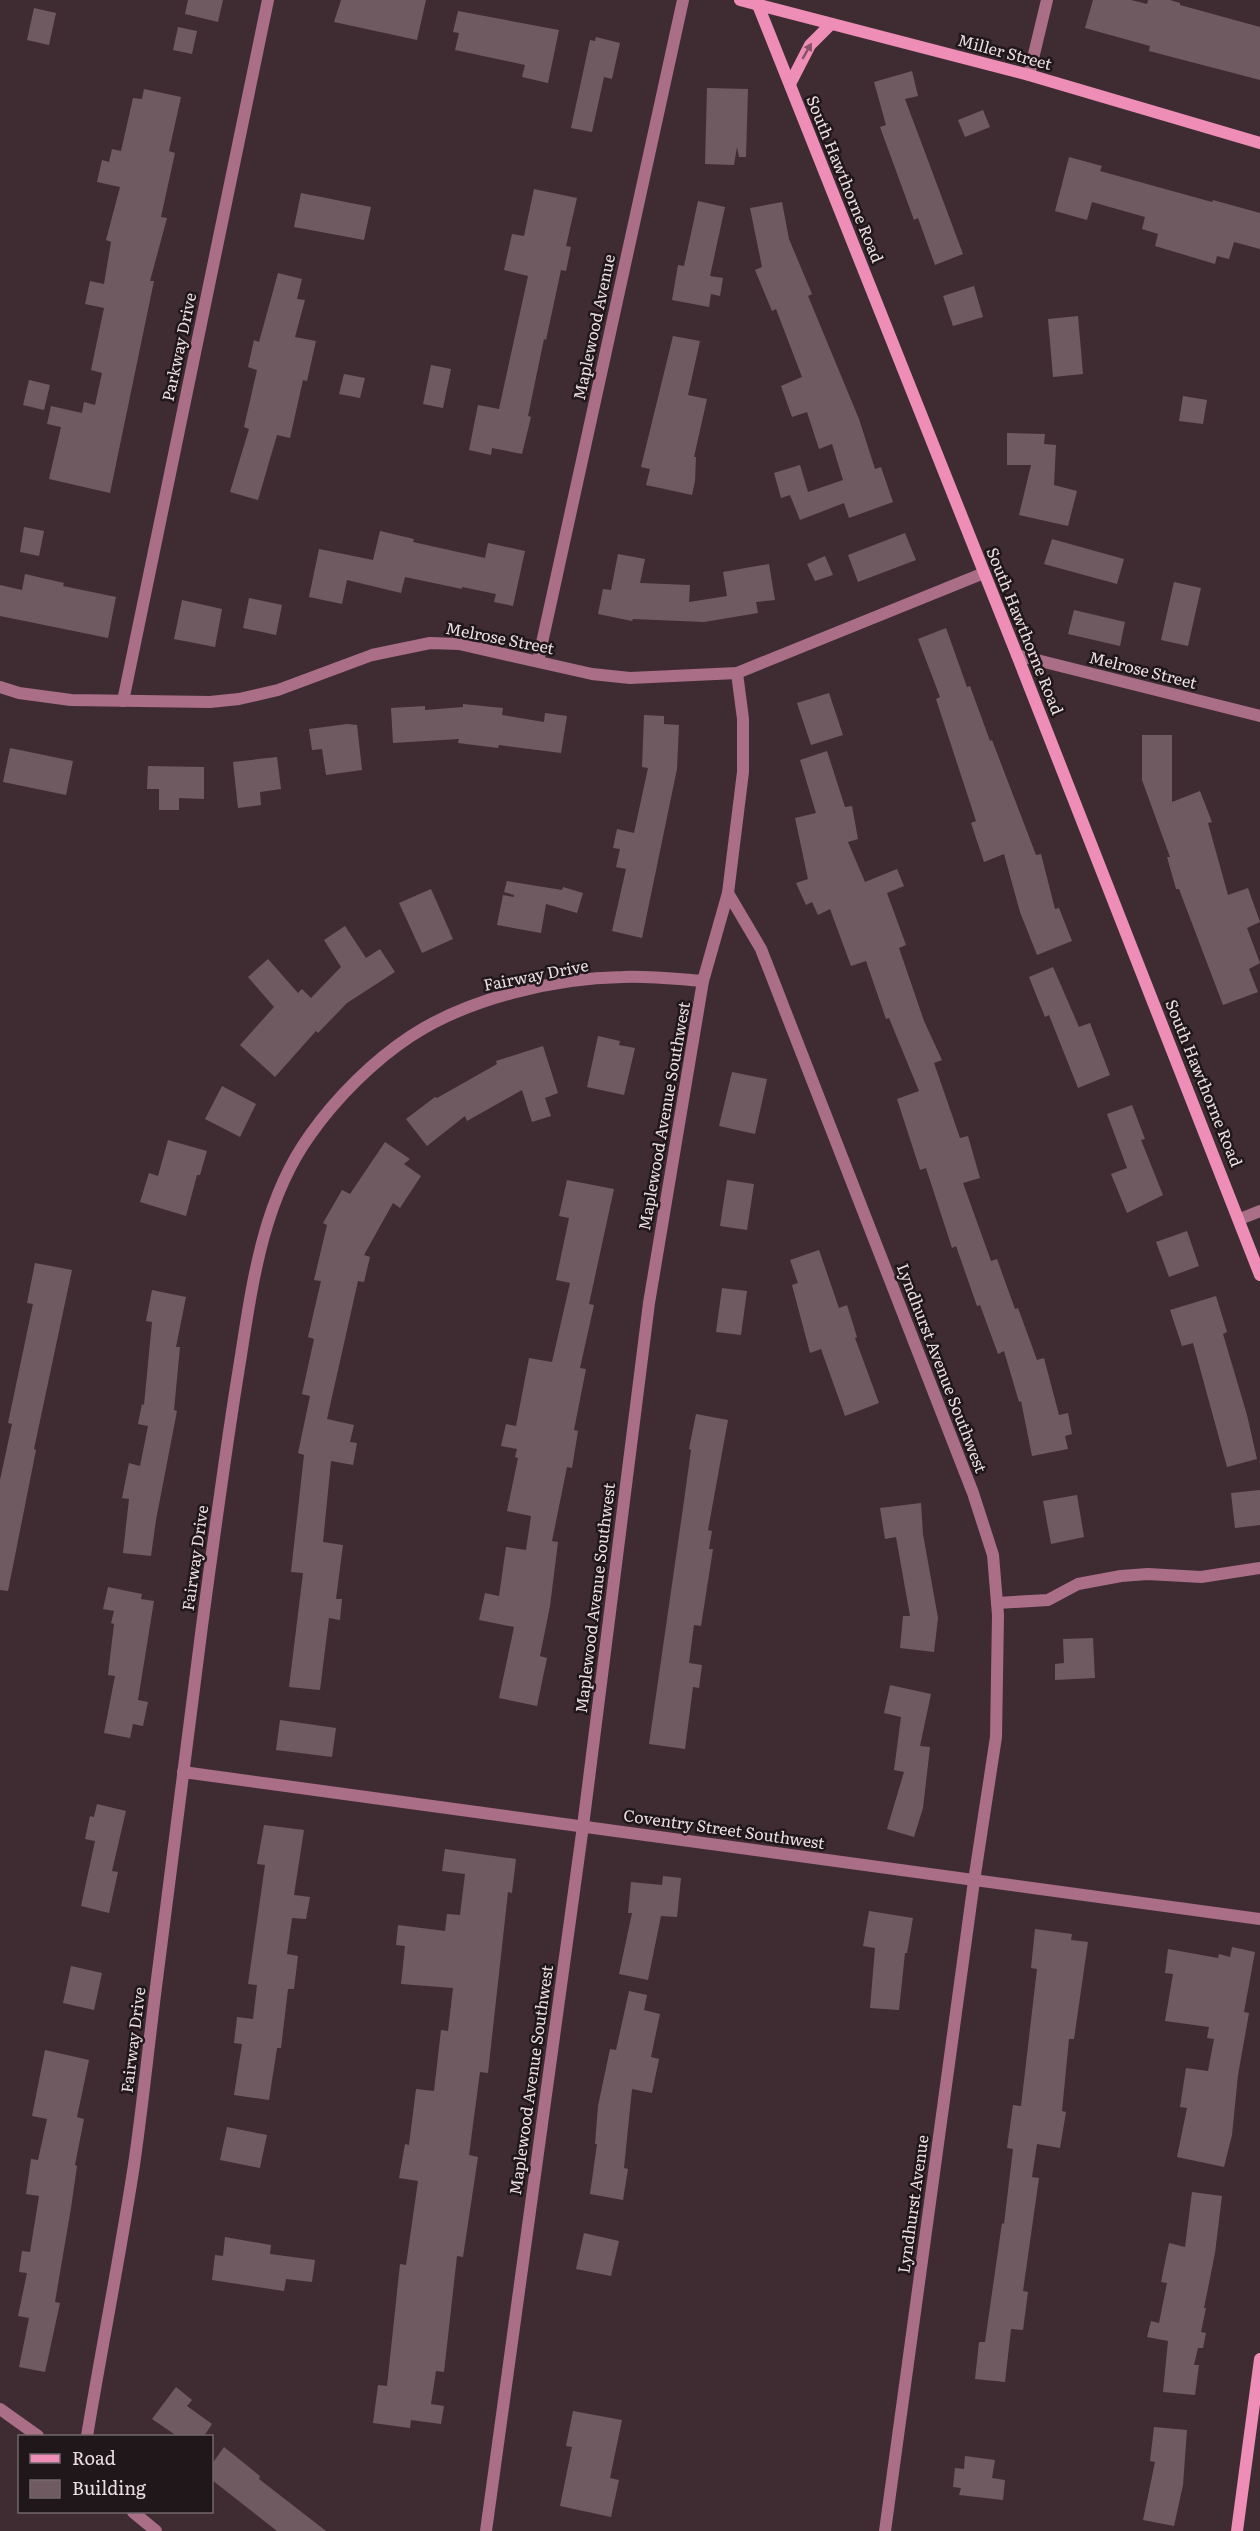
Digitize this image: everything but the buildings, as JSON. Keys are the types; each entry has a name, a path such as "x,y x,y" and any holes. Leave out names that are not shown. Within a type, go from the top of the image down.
{"main road":[{"name":"Miller Street","path":"740,0 757,2 831,24 1029,75 1260,143"},
{"name":"South Hawthorne Road","path":"757,2 1240,1219 1260,1275"},
{"path":"790,84 810,45 831,24"},
{"path":"1237,2531 1260,2358"}],"street":[{"name":"Parkway Drive","path":"123,701 268,0"},
{"name":"Maplewood Avenue","path":"538,661 683,0"},
{"path":"1029,75 1047,0"},
{"name":"Melrose Street","path":"0,687 19,693 71,700 210,702 239,699 278,690 372,655 430,643 459,644 592,674 630,678 737,673 984,573"},
{"name":"Melrose Street","path":"1017,655 1260,716"},
{"name":"Maplewood Avenue Southwest","path":"486,2531 583,1826 649,1303 703,981 728,893 744,772 743,719 737,673"},
{"name":"Lyndhurst Avenue Southwest","path":"728,893 761,949 973,1493 993,1555 997,1603 996,1737 974,1881"},
{"name":"Fairway Drive","path":"87,2435 134,2163 225,1456 262,1239 274,1201 290,1165 312,1132 345,1094 388,1052 430,1025 476,1004 513,993 562,983 622,977 703,981"},
{"path":"1240,1219 1260,1211"},
{"path":"997,1603 1048,1600 1078,1584 1121,1576 1148,1574 1201,1577 1260,1568"},
{"name":"Coventry Street Southwest","path":"183,1772 1260,1919"},
{"name":"Lyndhurst Avenue","path":"885,2531 974,1881"},
{"path":"0,2409 37,2435"},
{"path":"135,2513 156,2531"}]}
